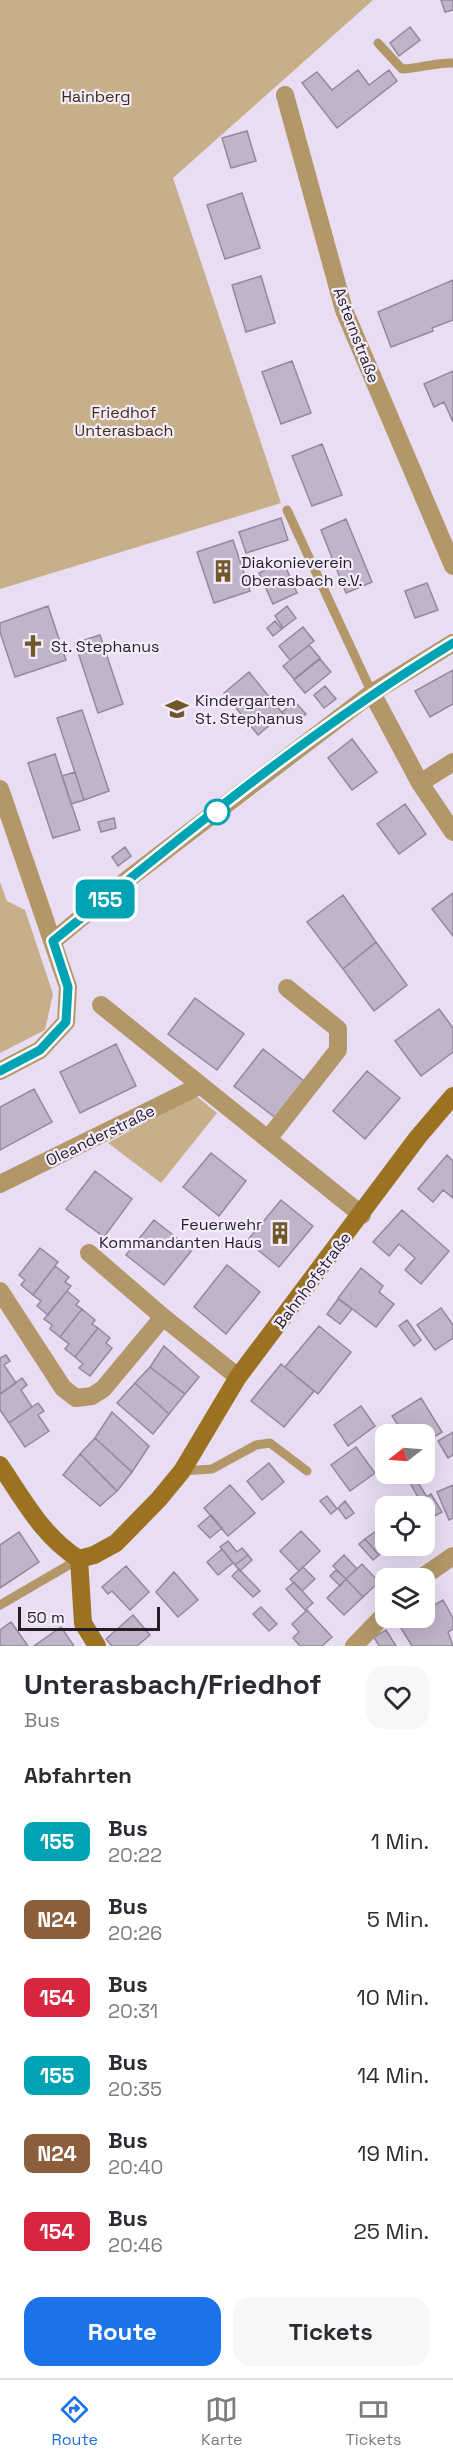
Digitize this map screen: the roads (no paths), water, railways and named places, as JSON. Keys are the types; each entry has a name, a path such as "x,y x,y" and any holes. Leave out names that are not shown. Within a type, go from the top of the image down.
{"street":[{"name":"Asternstraße","path":"285,95 344,310 453,566"},
{"path":"53,941 128,879 372,693 453,643"},
{"path":"372,693 420,783 453,832"},
{"path":"420,783 453,762"},
{"path":"0,789 68,987 66,1022 40,1050 0,1071"},
{"path":"268,1139 338,1050 338,1029 287,988"},
{"path":"101,1005 362,1215"},
{"name":"Oleanderstraße","path":"0,1184 199,1086"},
{"name":"Bahnhofstraße","path":"79,1559 94,1555 117,1543 182,1471 238,1377 362,1215 418,1137 453,1096"},
{"path":"89,1253 163,1317 238,1377"},
{"path":"0,1291 63,1388 76,1398 92,1396 103,1389 163,1317"},
{"path":"0,1465 42,1527 60,1547 79,1559 82,1623 97,1646"},
{"path":"435,1568 453,1556"},
{"path":"354,1646 375,1624"}],"lane":[{"path":"378,44 402,69 420,69 443,62 453,63"},
{"path":"288,510 372,693"},
{"path":"182,1471 212,1469 256,1445 270,1443 307,1471"},
{"path":"0,1605 79,1559"}],"place":[{"name":"Diakonieverein Oberasbach e.V.","path":"223,571"},
{"name":"St. Stephanus","path":"33,646"},
{"name":"Kindergarten St. Stephanus","path":"177,709"},
{"name":"Feuerwehr Kommandanten Haus","path":"280,1233"}],"park label":[{"name":"Hainberg","path":"96,96"},
{"name":"Friedhof Unterasbach","path":"124,421"}]}
